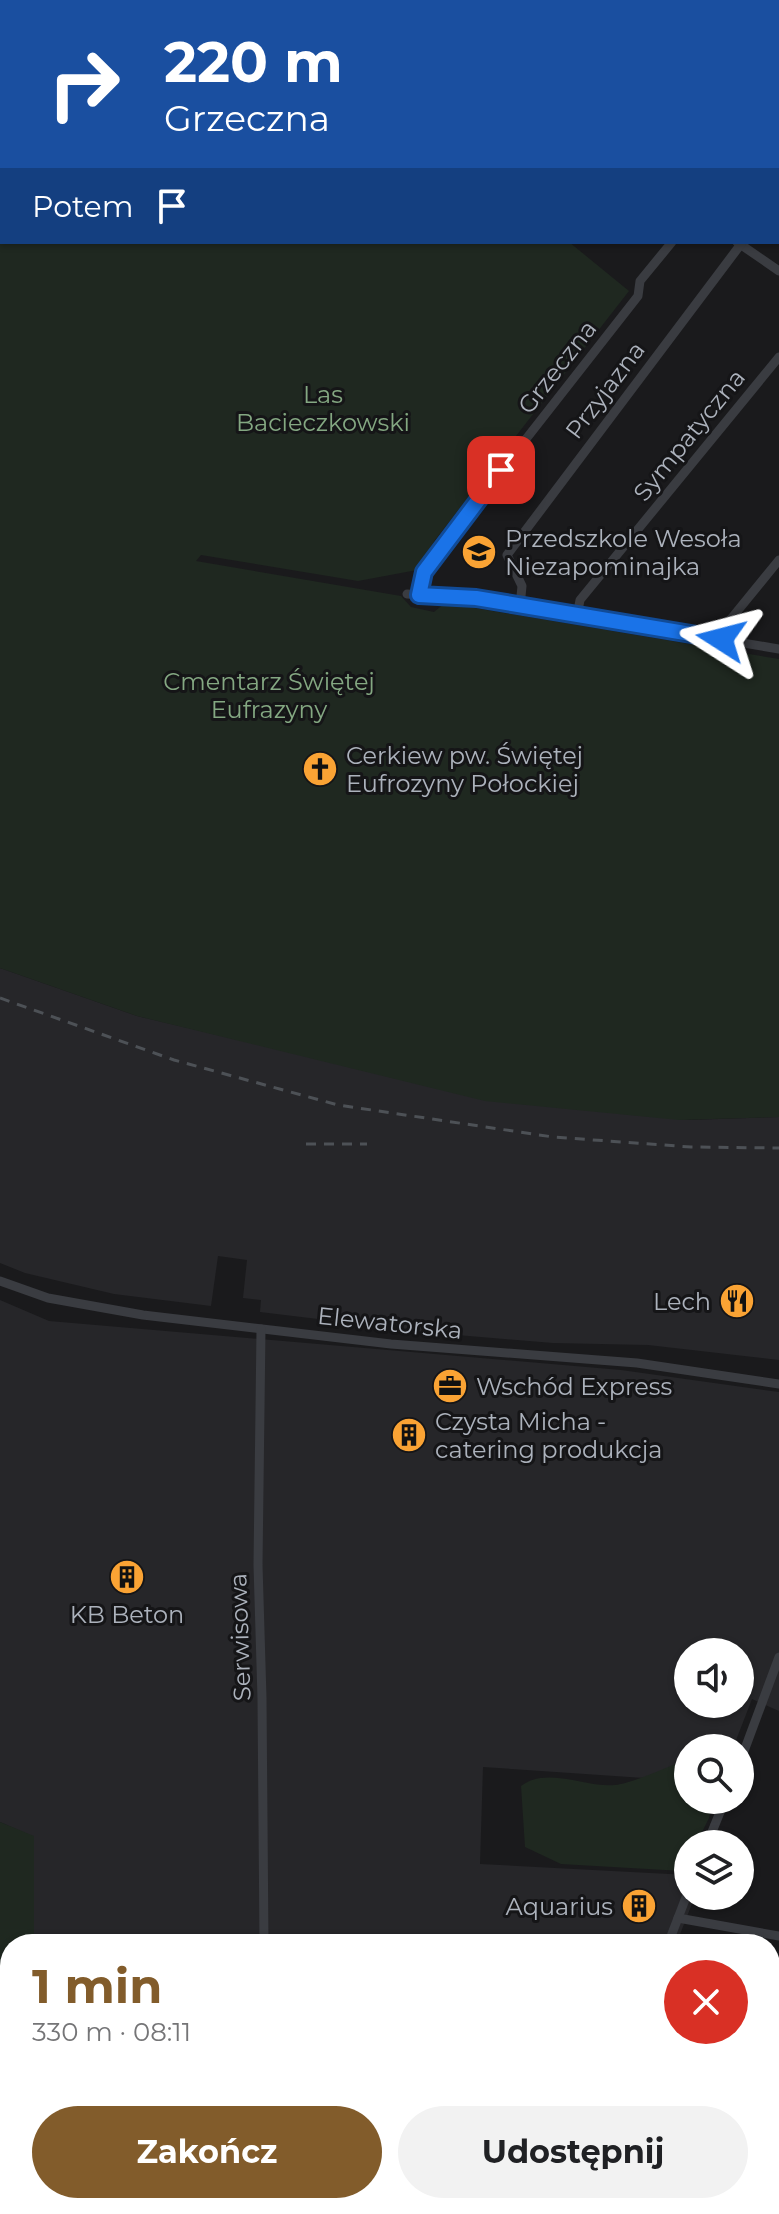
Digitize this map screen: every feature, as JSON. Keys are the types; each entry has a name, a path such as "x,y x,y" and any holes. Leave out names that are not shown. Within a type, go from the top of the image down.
{"street":[{"name":"Grzeczna","path":"419,595 424,572 443,545 638,296 640,281 670,244"},
{"name":"Przyjazna","path":"520,606 522,586 507,555 738,244"},
{"path":"740,244 779,271"},
{"name":"Sympatyczna","path":"577,616 580,600 779,357"},
{"path":"721,639 726,625 779,560"},
{"path":"407,594 453,595 779,649"},
{"name":"Elewatorska","path":"0,1281 48,1298 89,1307 403,1346 637,1363 779,1384"},
{"name":"Serwisowa","path":"261,1329 258,1565 264,1934"},
{"path":"750,1734 779,1657"},
{"path":"672,1934 681,1910"},
{"path":"678,1918 768,1934"}],"shaded area":[{"path":"0,968 137,1016 269,1047 688,1120 779,1117 779,1360 648,1345 553,1343 434,1333 260,1312 261,1300 243,1298 247,1260 218,1256 211,1306 114,1294 25,1273 0,1263"},
{"path":"0,1300 49,1321 621,1370 779,1392 779,1711 754,1700 754,1638 674,1638 674,1718 745,1718 738,1734 674,1734 674,1780 483,1767 480,1864 674,1874 674,1910 690,1910 680,1934 34,1934 34,1837 0,1822"}],"green space":[{"path":"0,244 571,244 629,291 435,540 417,570 358,581 201,555 196,561 401,596 411,607 434,612 445,603 779,659 779,1117 679,1120 485,1101 137,1016 0,968"},
{"path":"674,1765 674,1814 710,1814 703,1830 674,1830 674,1871 561,1864 525,1847 521,1786 531,1780 555,1778 615,1785"},
{"path":"0,1822 34,1836 34,1934 0,1934"}],"railway":[{"path":"0,998 174,1060 338,1105 553,1137 691,1147 779,1148"},
{"path":"306,1144 367,1144"}],"place":[{"name":"Przedszkole Wesoła Niezapominajka","path":"479,552"},
{"name":"Cerkiew pw. Świętej Eufrozyny Połockiej","path":"320,769"},
{"name":"Lech","path":"737,1301"},
{"name":"Wschód Express","path":"450,1386"},
{"name":"Czysta Micha - catering produkcja","path":"409,1435"},
{"name":"KB Beton","path":"127,1577"},
{"name":"Aquarius","path":"639,1906"}],"route":[{"path":"501,470 424,572 419,595 476,598 721,639"}],"park label":[{"name":"Las Bacieczkowski","path":"323,408"},
{"name":"Cmentarz Świętej Eufrazyny","path":"269,695"}]}
